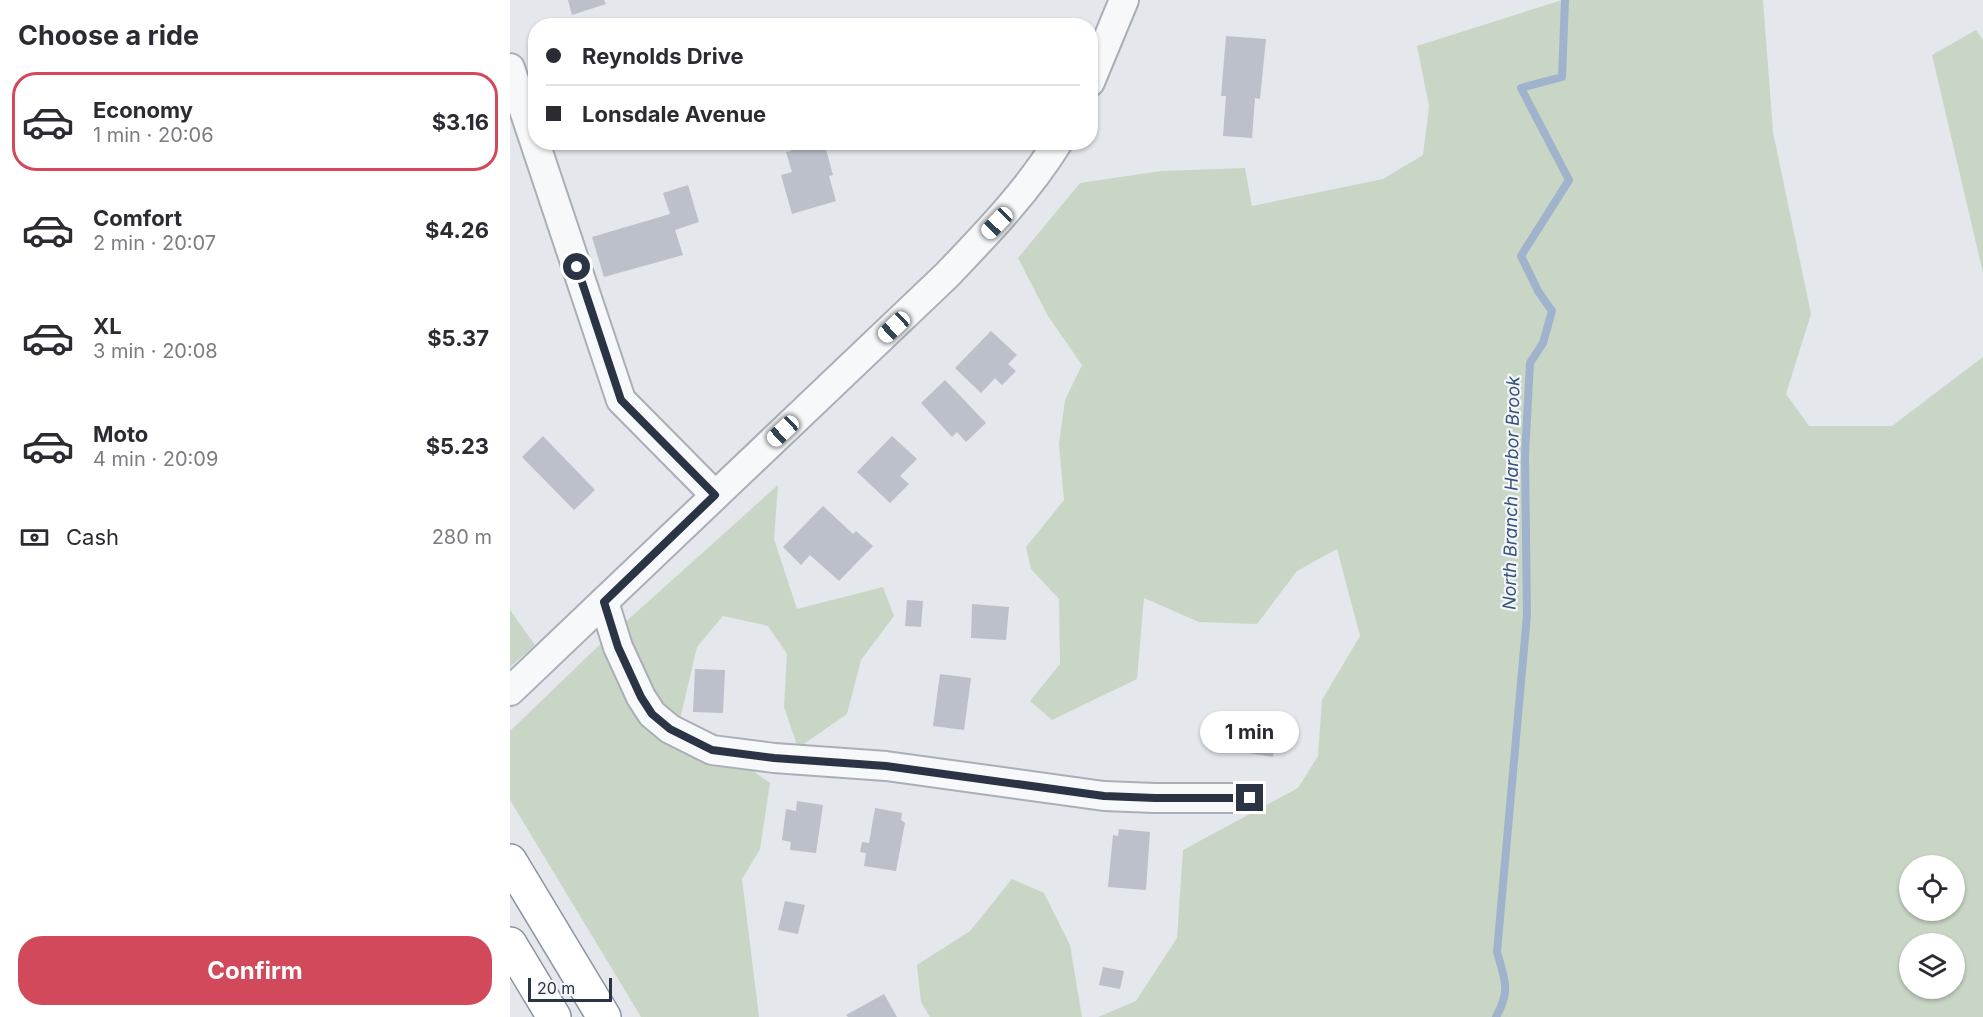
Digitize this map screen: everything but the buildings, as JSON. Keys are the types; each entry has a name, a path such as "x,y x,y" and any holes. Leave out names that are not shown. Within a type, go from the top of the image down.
{"highway":[{"path":"510,861 604,1017"},
{"path":"510,944 554,1017"}],"street":[{"path":"1098,63 1124,0"},
{"path":"510,68 528,122"},
{"path":"537,150 621,400 715,495"},
{"path":"510,691 947,275 997,223 1027,187 1052,150"},
{"path":"604,602 618,647 641,697 652,714 670,729 712,750 774,758 886,766 1104,796 1250,798"}],"green space":[{"path":"1562,0 1763,0 1773,132 1811,314 1786,394 1809,426 1892,426 1983,357 1983,1017 1098,1017 1136,1001 1177,938 1183,850 1298,788 1318,756 1322,700 1360,636 1337,549 1297,571 1257,624 1199,622 1144,598 1137,679 1052,720 1030,701 1060,664 1059,599 1031,569 1026,547 1064,500 1059,444 1065,400 1082,365 1048,316 1018,258 1080,183 1161,171 1245,168 1252,206 1383,179 1423,155 1429,106 1417,46"},
{"path":"1976,30 1983,40 1983,273 1932,55"},
{"path":"778,485 774,539 797,609 883,587 894,616 861,660 847,714 798,748 784,707 787,654 768,626 723,616 697,647 680,719 770,783 760,849 742,879 759,1017 641,1017 510,800 510,731 591,653"},
{"path":"510,610 535,645 510,667"},
{"path":"1012,879 1044,893 1070,945 1082,1017 930,1017 921,1002 917,965 970,931"}],"waterway":[{"name":"North Branch Harbor Brook","path":"1496,1017 1505,992 1497,952 1527,615 1525,455 1530,363 1543,343 1552,311 1538,291 1521,256 1569,180 1521,88 1562,77 1565,0"}],"route":[{"path":"577,267 621,400 715,495 604,602 618,647 641,697 652,714 670,729 712,750 774,758 886,766 1104,796 1250,798"}]}
